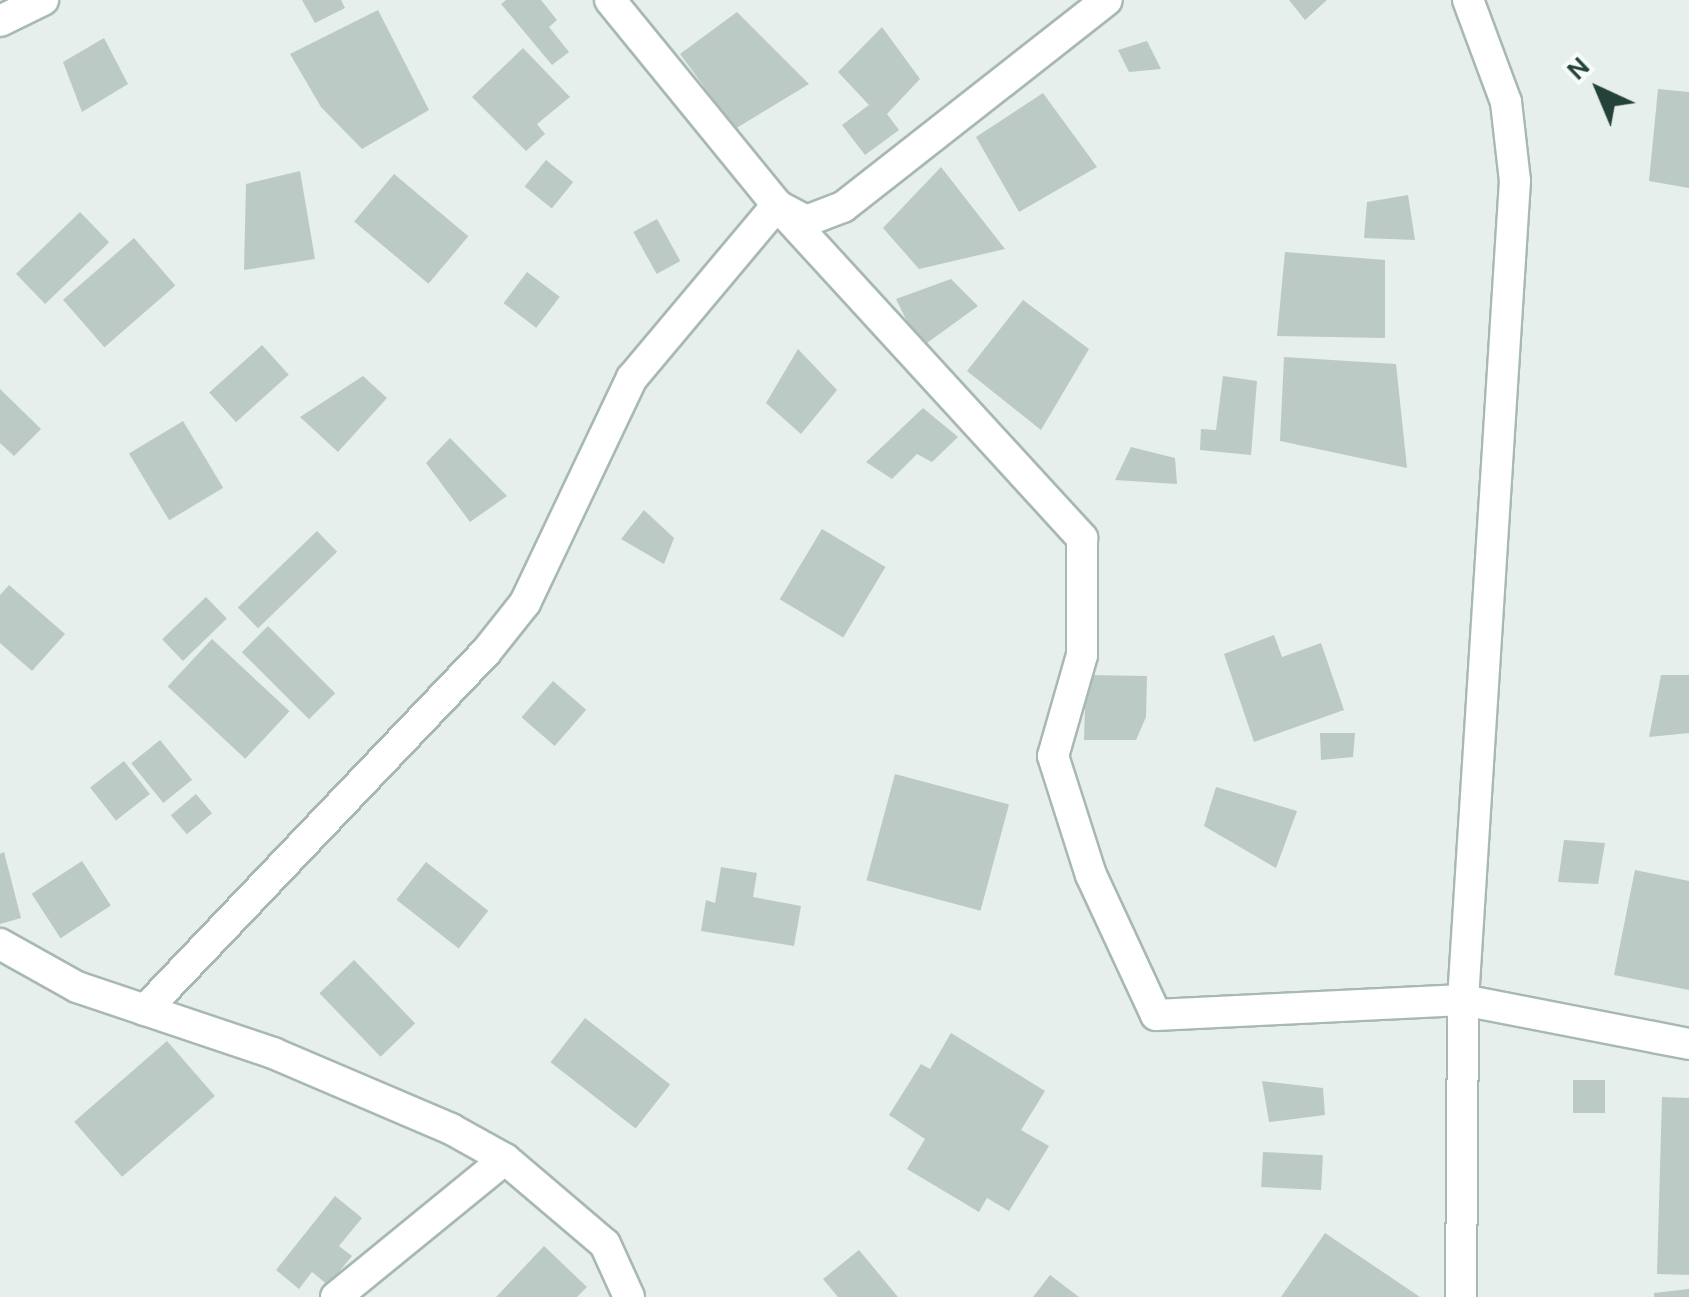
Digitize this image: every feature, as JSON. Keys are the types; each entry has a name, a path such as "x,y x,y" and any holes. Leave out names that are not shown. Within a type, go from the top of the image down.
{"street":[{"path":"0,22 43,0"},
{"path":"610,0 777,206 1082,538 1082,655 1053,756 1091,875 1156,1015 1463,1000 1689,1044"},
{"path":"777,206 806,221 843,207 1107,0"},
{"path":"1461,1297 1463,1000 1514,181 1506,102 1468,0"},
{"path":"145,1010 515,616 632,378 777,206"},
{"path":"0,944 76,988 273,1053 452,1128 505,1158 604,1244 629,1297"},
{"path":"336,1297 505,1158"}],"building":[{"path":"302,0 341,0 345,8 315,23"},
{"path":"506,0 541,0 557,20 549,27 569,52 552,65 501,4"},
{"path":"1289,0 1327,0 1305,20"},
{"path":"378,10 429,110 362,149 321,107 290,54"},
{"path":"737,12 809,84 735,129 680,54"},
{"path":"882,27 920,79 887,114 899,130 865,155 842,125 869,105 838,72"},
{"path":"104,38 128,84 82,112 63,62"},
{"path":"1147,41 1161,69 1129,72 1118,50"},
{"path":"523,48 570,97 537,124 545,134 526,151 472,97"},
{"path":"1658,89 1689,92 1689,188 1649,181"},
{"path":"1043,93 1097,167 1019,212 976,137"},
{"path":"546,160 573,182 552,208 525,186"},
{"path":"941,167 1005,249 919,269 883,228"},
{"path":"300,171 315,259 244,270 246,184"},
{"path":"394,174 468,236 428,284 354,221"},
{"path":"1408,195 1415,240 1364,238 1367,202"},
{"path":"80,212 109,242 45,304 16,274"},
{"path":"657,219 680,261 657,274 633,232"},
{"path":"134,238 175,286 104,347 63,300"},
{"path":"1285,252 1385,260 1385,338 1277,336"},
{"path":"527,272 560,297 536,328 504,303"},
{"path":"951,279 978,306 920,348 896,299"},
{"path":"1023,300 1089,349 1041,430 967,371"},
{"path":"262,345 289,375 236,422 209,393"},
{"path":"798,349 837,390 801,434 766,403"},
{"path":"1284,357 1396,364 1407,468 1280,441"},
{"path":"363,376 387,398 338,452 300,417"},
{"path":"1223,376 1257,381 1251,455 1200,450 1201,429 1216,430"},
{"path":"0,389 41,429 14,456 0,443"},
{"path":"923,408 958,437 932,462 917,454 892,479 866,462"},
{"path":"183,421 223,488 169,520 129,453"},
{"path":"450,438 507,496 470,522 426,463"},
{"path":"1131,447 1175,458 1177,484 1115,480"},
{"path":"644,510 674,538 664,564 621,539"},
{"path":"822,529 885,567 843,637 780,599"},
{"path":"317,531 337,552 258,628 238,607"},
{"path":"9,585 65,634 32,671 0,643 0,595"},
{"path":"206,597 227,619 183,661 162,639"},
{"path":"268,626 335,693 309,719 242,652"},
{"path":"1274,635 1282,657 1321,643 1344,710 1254,742 1224,654"},
{"path":"212,639 290,711 245,759 168,687"},
{"path":"1086,675 1147,676 1146,717 1136,740 1084,740"},
{"path":"1661,675 1689,675 1689,733 1649,737"},
{"path":"553,681 586,710 555,746 522,717"},
{"path":"1320,733 1355,733 1353,757 1321,760"},
{"path":"160,740 192,780 163,803 131,763"},
{"path":"124,761 150,794 116,821 90,787"},
{"path":"895,774 1009,805 981,911 867,880"},
{"path":"1216,787 1297,811 1276,868 1204,826"},
{"path":"196,794 212,813 187,834 171,815"},
{"path":"1564,840 1605,843 1598,884 1558,882"},
{"path":"4,852 21,918 0,924 0,854"},
{"path":"82,861 111,905 61,938 32,894"},
{"path":"426,862 488,911 459,948 396,900"},
{"path":"721,867 757,873 753,897 801,906 794,946 701,931 706,900 715,903"},
{"path":"1635,870 1689,881 1689,990 1614,975"},
{"path":"354,960 415,1023 381,1057 319,993"},
{"path":"585,1018 670,1084 636,1129 551,1062"},
{"path":"951,1033 1045,1091 1021,1130 1049,1146 1009,1211 987,1198 979,1212 907,1169 925,1139 889,1115 921,1064 930,1069"},
{"path":"167,1041 215,1096 122,1177 74,1122"},
{"path":"1573,1080 1605,1080 1605,1113 1573,1113"},
{"path":"1262,1081 1323,1088 1325,1115 1269,1122"},
{"path":"1662,1097 1689,1098 1689,1275 1657,1274"},
{"path":"1263,1152 1323,1155 1321,1190 1261,1187"},
{"path":"335,1196 362,1218 339,1246 352,1256 328,1285 312,1272 299,1289 276,1270"},
{"path":"1325,1233 1420,1297 1281,1297"},
{"path":"544,1246 587,1287 577,1297 496,1297"},
{"path":"859,1250 898,1297 838,1297 823,1279"},
{"path":"1050,1275 1079,1297 1033,1297"},
{"path":"1689,1289 1689,1297 1654,1297 1654,1293"}]}
